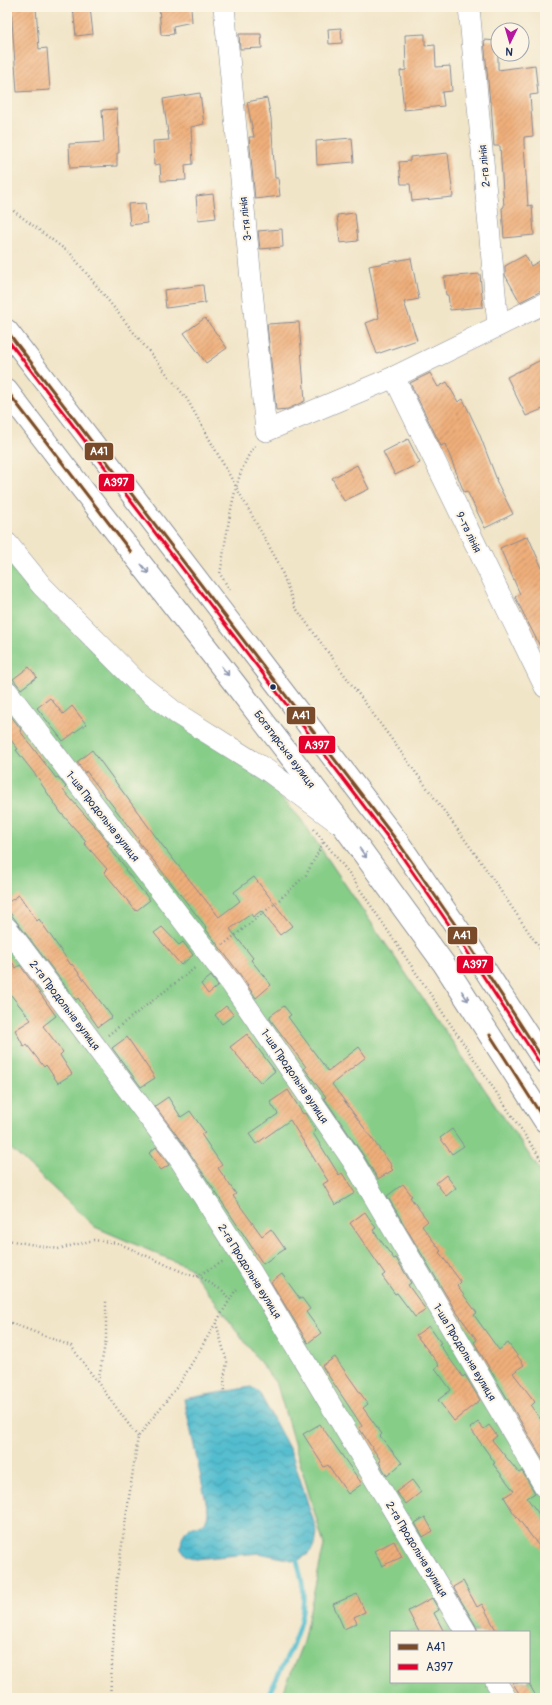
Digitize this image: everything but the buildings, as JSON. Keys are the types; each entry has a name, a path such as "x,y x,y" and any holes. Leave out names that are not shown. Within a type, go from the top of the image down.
{"main road":[{"path":"7,332 400,845 465,938 545,1062"},
{"name":"Богатирська вулиця","path":"7,391 68,472 239,689 345,828 444,964 545,1121"}],"street":[{"name":"3-тя лінія","path":"224,7 266,431"},
{"name":"2-га лінія","path":"469,7 498,326"},
{"path":"266,431 394,377 545,303"},
{"name":"9-та лінія","path":"394,377 545,686"},
{"path":"7,543 42,586 137,682 176,713 268,771 345,828"},
{"name":"1-ша Продольна вулиця","path":"7,691 231,983 344,1149 545,1487"},
{"name":"2-га Продольна вулиця","path":"7,928 176,1155 252,1273 465,1631"},
{"path":"497,1683 506,1698"}],"path":[{"path":"7,206 71,254 187,399 279,564 295,606 479,859 545,956"},
{"path":"232,592 220,574 231,512 248,454 266,431"},
{"path":"311,825 349,873 545,1165"},
{"path":"7,1240 58,1249 94,1240 118,1243 187,1274 202,1278 223,1291 229,1301"},
{"path":"196,1277 209,1271 238,1252"},
{"path":"110,1698 117,1578 138,1437 180,1383 235,1291 252,1273"},
{"path":"98,1383 106,1340 106,1300"},
{"path":"216,1322 227,1362 224,1379 225,1392"},
{"path":"11,1323 71,1346 138,1437"}],"green space":[{"path":"7,554 47,607 116,671 262,777 300,818 545,1178 545,1698 281,1698 303,1642 324,1545 277,1385 190,1268 95,1227 7,1145"}],"water":[{"path":"251,1387 259,1392 292,1454 317,1532 315,1546 307,1555 297,1561 259,1553 195,1559 186,1555 181,1548 182,1539 187,1530 206,1521 208,1511 184,1399"}],"waterway":[{"path":"267,1698 298,1631 303,1603 303,1588 297,1561"}],"transit line":[{"name":"A41","path":"7,331 400,845 465,939 545,1062"},
{"name":"А397","path":"7,339 396,848 461,942 541,1065"},
{"name":"A41","path":"7,391 131,552"},
{"name":"A41","path":"490,1035 545,1121"}]}
